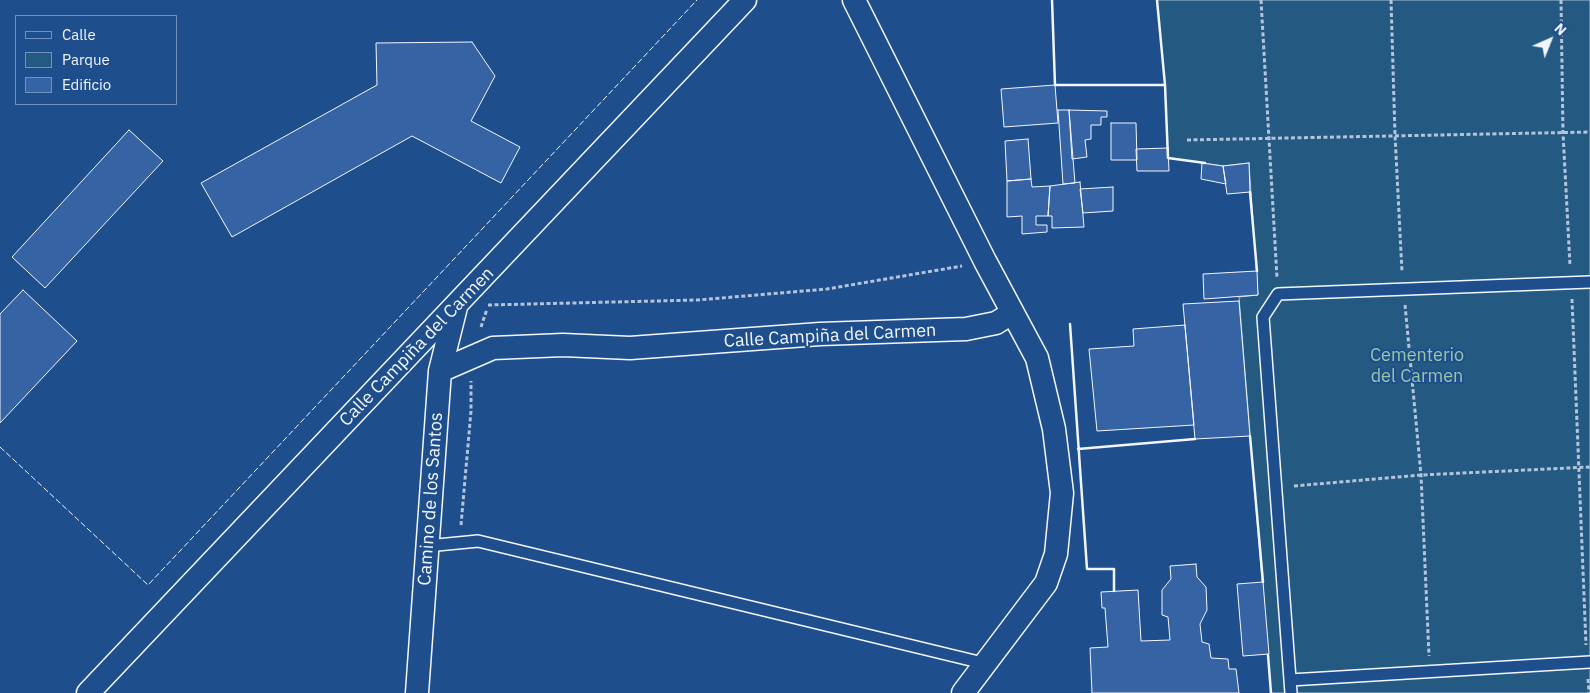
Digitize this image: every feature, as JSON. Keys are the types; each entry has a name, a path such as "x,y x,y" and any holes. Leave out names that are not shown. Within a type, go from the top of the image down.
{"street":[{"name":"Calle Campiña del Carmen","path":"88,693 745,0"},
{"path":"854,0 985,261 1037,358 1054,429 1062,493 1056,554 1046,583 987,664 963,693"},
{"name":"Camino de los Santos","path":"417,693 440,371 456,306"},
{"name":"Calle Campiña del Carmen","path":"440,371 493,348 563,345 630,348 820,334 966,329 996,323 1012,313"}],"lane":[{"path":"1291,693 1263,317 1278,294 1590,282"},
{"path":"427,546 478,541 987,664"},
{"path":"1290,680 1588,662"}],"path":[{"path":"1261,0 1278,294"},
{"path":"1391,0 1395,135 1403,289 1422,475 1430,672"},
{"path":"1561,0 1563,133 1589,693"},
{"path":"1187,140 1590,132"},
{"path":"456,306 698,300 818,289 931,273 985,261"},
{"path":"459,543 471,411 471,357 488,305"},
{"path":"1276,488 1422,475 1590,467"}],"green space":[{"name":"Cementerio del Carmen","path":"1157,0 1590,0 1590,693 1271,693 1239,297 1258,295 1249,163 1223,166 1168,158 1165,85"}],"building":[{"path":"472,42 495,76 471,121 520,147 501,183 412,136 232,237 201,183 377,85 376,43"},
{"path":"1055,85 1058,123 1004,127 1001,89"},
{"path":"1058,110 1069,110 1075,183 1063,184"},
{"path":"1069,110 1107,111 1107,117 1101,117 1101,125 1091,125 1091,139 1085,140 1087,157 1072,159"},
{"path":"1111,123 1136,123 1137,160 1111,160"},
{"path":"129,130 163,161 45,288 12,257"},
{"path":"1028,139 1031,179 1007,181 1005,141"},
{"path":"1168,148 1169,171 1137,171 1136,149"},
{"path":"1202,163 1223,166 1226,184 1201,179"},
{"path":"1249,163 1250,192 1227,194 1223,166"},
{"path":"1031,179 1032,187 1050,186 1048,216 1036,216 1036,225 1047,225 1047,232 1022,234 1022,216 1007,217 1007,181"},
{"path":"1080,182 1084,227 1052,228 1052,216 1048,216 1050,186"},
{"path":"1113,187 1113,211 1083,213 1080,189"},
{"path":"1257,271 1258,295 1204,299 1203,274"},
{"path":"23,290 77,341 0,423 0,314"},
{"path":"1239,301 1250,436 1195,439 1183,304"},
{"path":"1185,325 1194,425 1097,431 1089,349 1134,346 1133,329"},
{"path":"1196,564 1197,577 1206,587 1207,610 1200,624 1202,642 1209,644 1211,658 1228,659 1229,669 1236,669 1239,693 1092,693 1090,648 1108,647 1105,608 1102,608 1101,592 1138,590 1141,641 1170,640 1168,617 1162,615 1162,590 1171,579 1170,566"},
{"path":"1263,582 1269,654 1243,656 1237,584"}],"fence":[{"path":"0,447 148,585 697,0"}],"wall":[{"path":"1052,0 1055,85 1165,85 1157,0"},
{"path":"1165,85 1168,158 1205,163"},
{"path":"1250,192 1257,271"},
{"path":"1070,324 1087,569 1114,569 1114,591"},
{"path":"1250,436 1263,582"},
{"path":"1078,449 1195,439"},
{"path":"1268,655 1271,693"}]}
